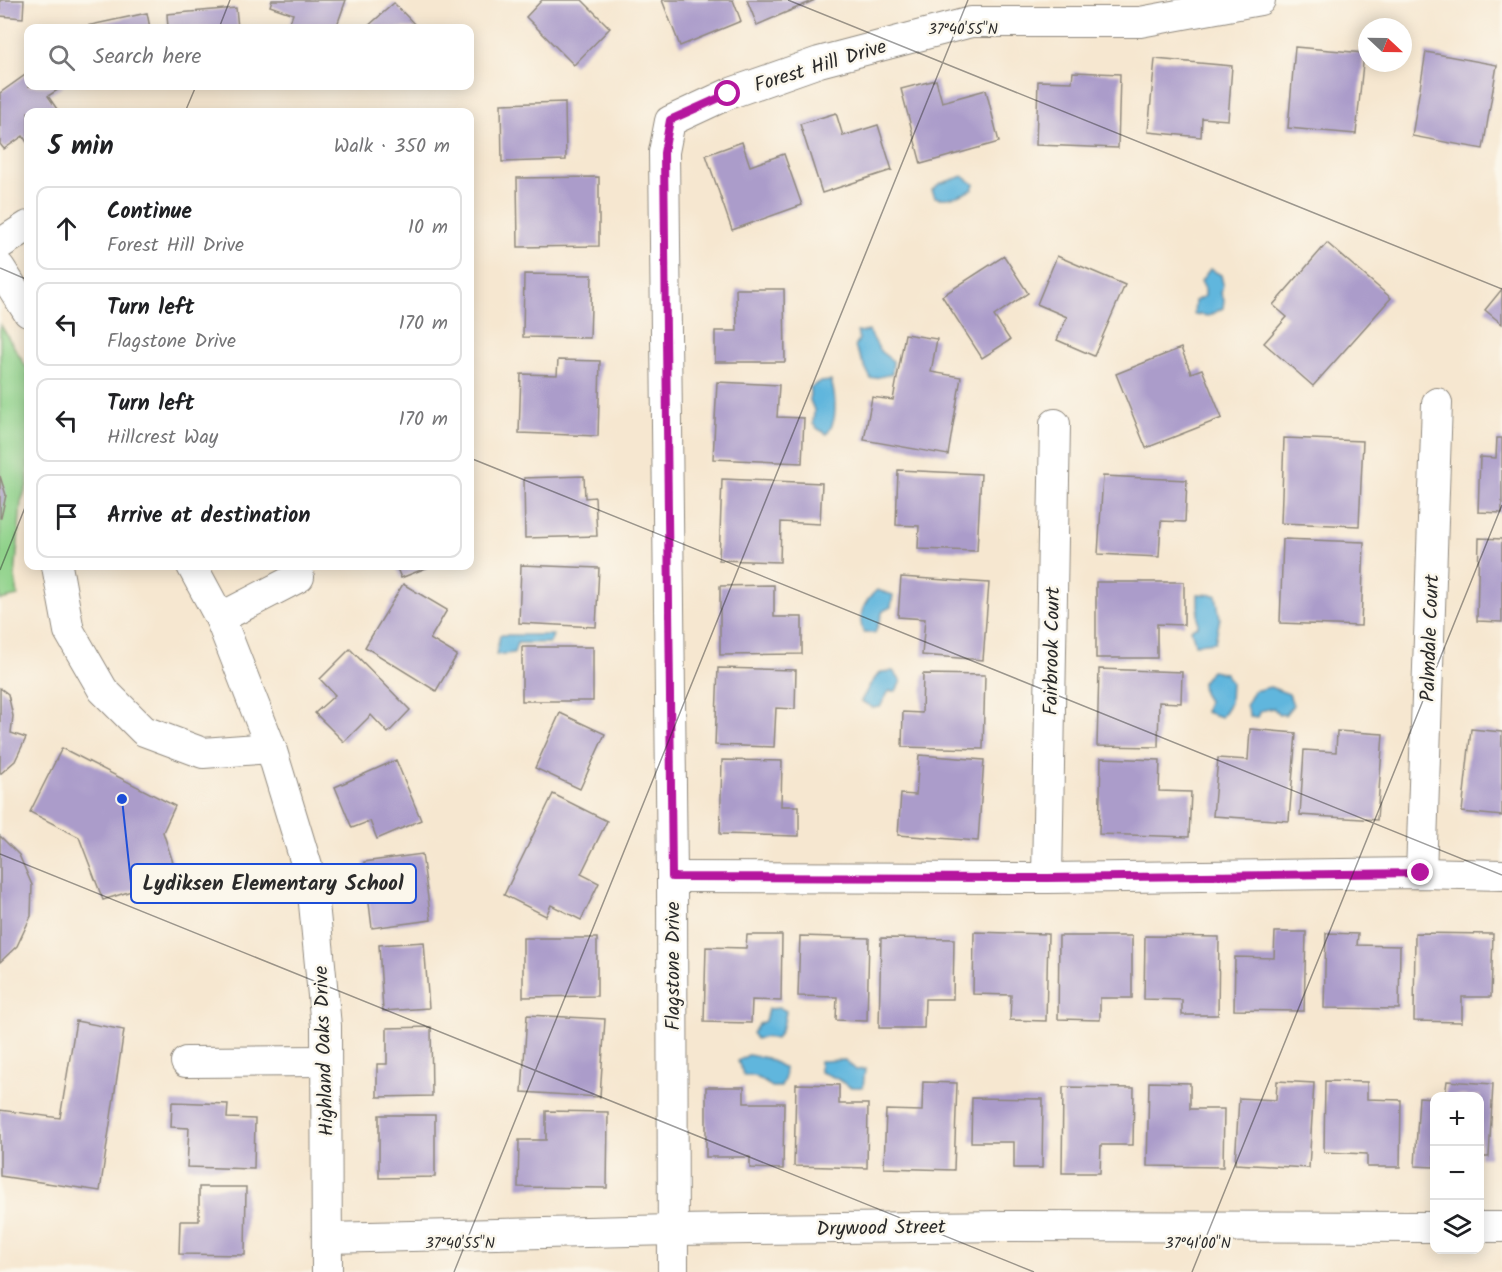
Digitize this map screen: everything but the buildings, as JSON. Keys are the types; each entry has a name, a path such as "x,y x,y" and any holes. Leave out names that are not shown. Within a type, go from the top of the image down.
{"street":[{"name":"Forest Hill Drive","path":"670,120 728,94 819,62 971,22 1140,22 1260,0"},
{"name":"Flagstone Drive","path":"670,120 664,153 672,877 673,1272"},
{"path":"0,244 24,229"},
{"path":"0,268 24,306"},
{"name":"Palmdale Court","path":"1421,873 1437,403"},
{"name":"Fairbrook Court","path":"1047,878 1055,424"},
{"path":"58,570 69,631 103,690 144,731 203,753 271,748"},
{"name":"Highland Oaks Drive","path":"194,570 220,618 271,748 312,883 326,1026 327,1272"},
{"path":"220,618 299,577"},
{"path":"672,877 1047,878 1421,873 1502,875"},
{"path":"186,1062 326,1061"},
{"name":"Drywood Street","path":"327,1238 673,1230 1008,1226 1430,1227"},
{"path":"1484,1227 1502,1227"}],"green space":[{"path":"0,324 24,363 24,494 21,502 15,577 18,596 0,600"}],"water":[{"path":"963,176 974,184 972,190 949,198 935,197 932,190 939,184"},
{"path":"1210,269 1221,275 1223,308 1209,316 1194,314 1195,301 1205,296 1205,289 1201,281"},
{"path":"869,331 881,352 893,361 892,374 871,379 855,347 859,339 857,332"},
{"path":"831,381 835,415 827,434 813,424 814,410 810,400 810,388 819,382"},
{"path":"877,590 893,595 891,607 883,611 875,633 864,633 861,615 868,599"},
{"path":"1198,594 1216,595 1220,618 1215,642 1195,644 1191,629 1198,626"},
{"path":"500,635 553,635 550,643 517,643 514,653 496,655"},
{"path":"893,671 901,681 896,691 889,691 880,707 873,708 861,701 880,672"},
{"path":"1211,671 1225,673 1231,682 1230,703 1221,717 1205,712 1208,701 1203,693 1202,682"},
{"path":"1270,687 1289,694 1293,705 1285,715 1279,714 1273,708 1260,711 1257,717 1250,716 1246,706 1254,691"},
{"path":"780,1008 786,1011 786,1015 776,1039 765,1037 756,1039 752,1033 759,1024 765,1021 768,1009"},
{"path":"748,1055 767,1058 784,1068 785,1077 781,1087 772,1087 755,1076 744,1076 738,1061"},
{"path":"845,1060 856,1070 865,1069 863,1087 850,1086 820,1072 820,1061"}],"place":[{"name":"Lydiksen Elementary School","path":"122,799"}],"route":[{"path":"728,94 670,120 664,153 672,877 1047,878 1421,873"}]}
